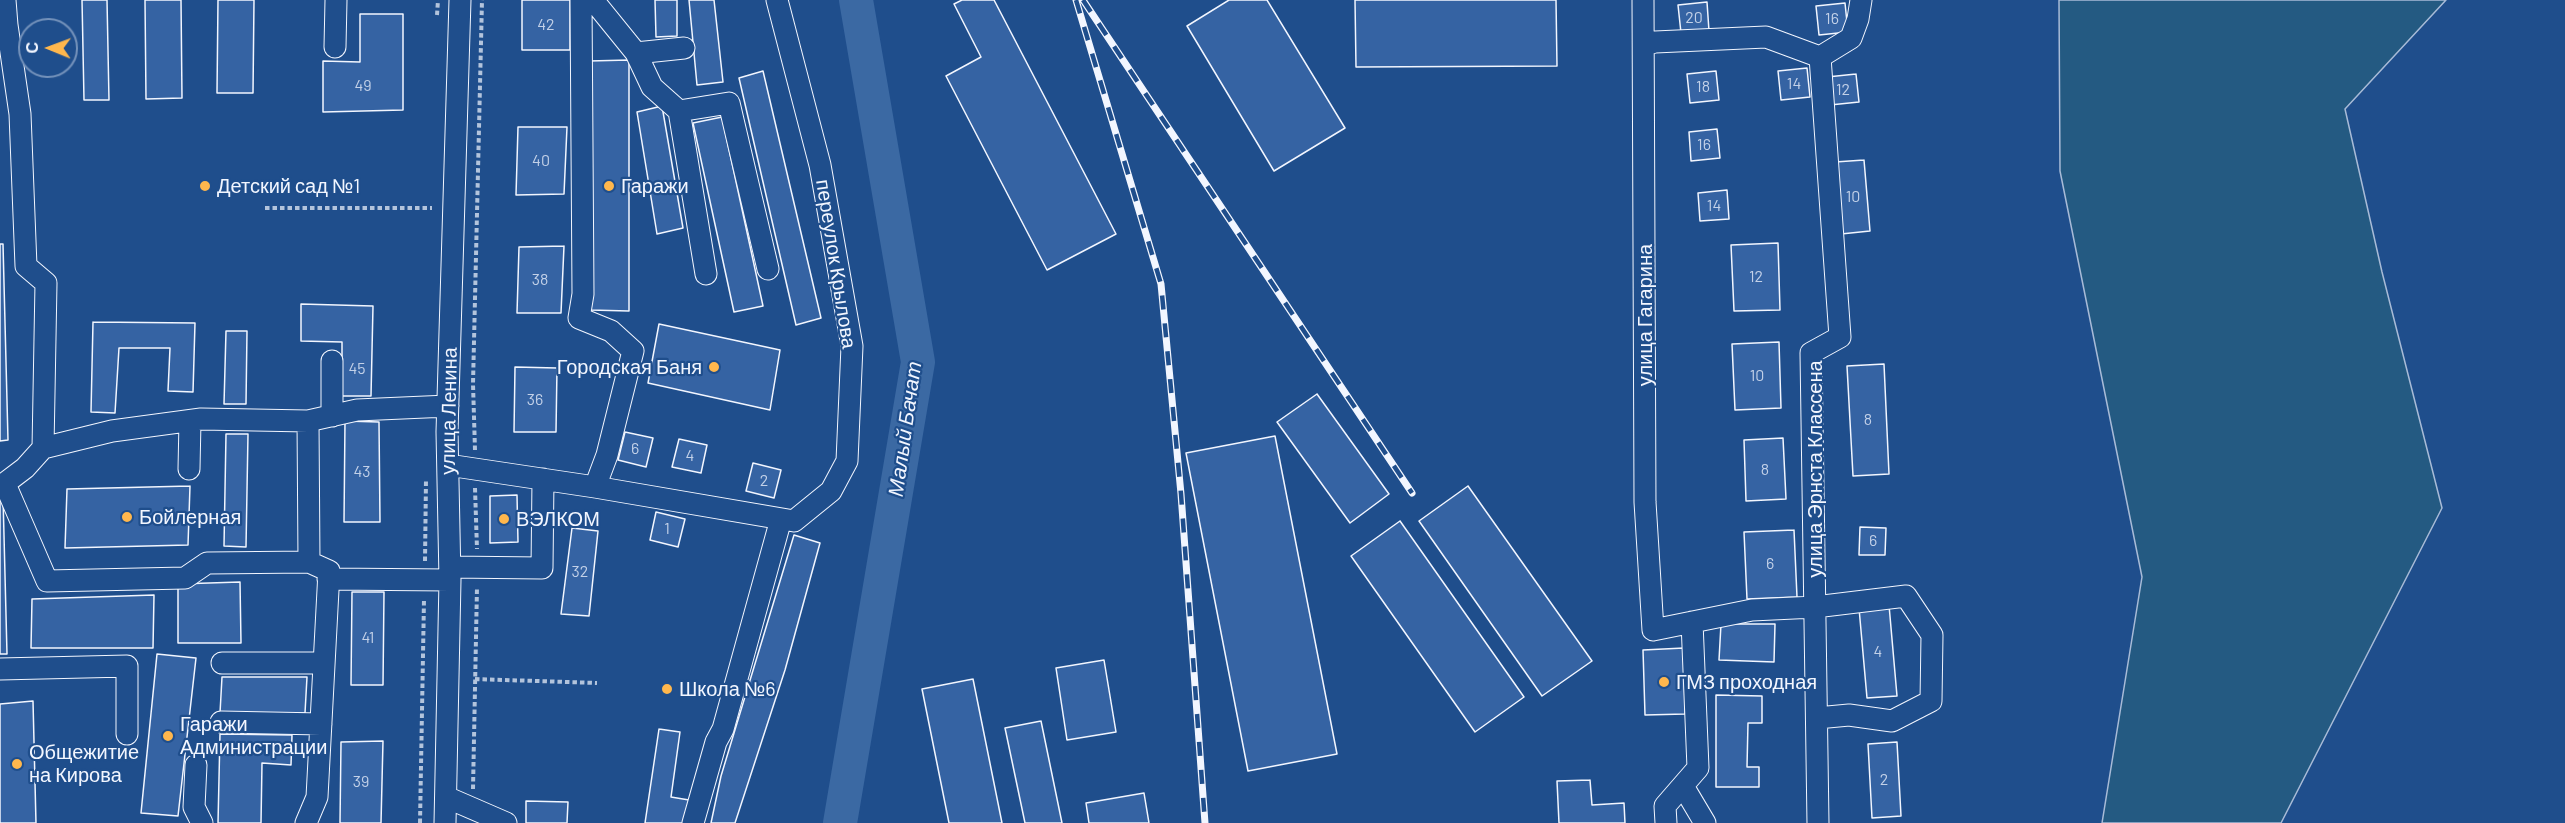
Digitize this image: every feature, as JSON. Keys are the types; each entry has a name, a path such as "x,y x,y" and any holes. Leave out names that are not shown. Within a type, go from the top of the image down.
{"street":[{"path":"5,0 3,25 20,114 26,266 46,283 43,448"},
{"path":"335,47 336,0"},
{"name":"улица Ленина","path":"445,823 450,573 448,406 460,0"},
{"path":"580,0 583,294 579,318 611,331 633,351 616,424 596,487"},
{"path":"593,0 636,53 652,87 679,111 706,274"},
{"name":"переулок Крылова","path":"448,465 596,487 794,521 831,491 847,461 852,346 820,165 777,0"},
{"name":"улица Гагарина","path":"1643,0 1645,502 1653,630 1692,622"},
{"path":"1644,45 1655,42 1766,37 1820,57 1851,38 1858,19 1861,0"},
{"path":"636,53 684,48"},
{"name":"улица Эрнста Классена","path":"1818,823 1811,353 1840,337 1820,57"},
{"path":"679,111 729,103 768,269"},
{"path":"332,361 332,416"},
{"path":"306,823 317,797 329,571 309,562 207,563 184,578 47,581 2,485 25,468 43,448 112,431 190,421 308,421 357,410 448,406"},
{"path":"189,469 190,421"},
{"path":"308,421 309,562"},
{"path":"328,579 424,580 477,567 542,568 543,479"},
{"path":"693,823 716,742 723,729 782,519"},
{"path":"1666,823 1665,806 1698,768 1692,622 1752,610 1906,596 1932,635 1931,701 1892,721 1849,715 1817,718"},
{"path":"222,663 324,663"},
{"path":"0,669 127,666 128,734"},
{"path":"221,722 321,724"},
{"path":"196,765 194,807 202,823"},
{"path":"1683,786 1705,823"},
{"path":"446,797 506,823"}],"path":[{"path":"473,809 477,567 473,384 482,0"},
{"path":"265,208 432,208"},
{"path":"420,823 424,580"},
{"path":"475,679 597,683"}],"shaded area":[{"path":"2059,0 2446,0 2345,109 2382,272 2442,508 2281,823 2102,823 2142,577 2060,171"}],"building":[{"path":"82,0 107,0 109,100 84,100"},
{"path":"145,0 181,0 182,98 146,99"},
{"path":"218,0 254,0 253,93 217,93"},
{"path":"522,0 570,0 570,50 522,50"},
{"path":"655,0 677,0 677,36 656,37"},
{"path":"689,0 714,0 723,82 697,85"},
{"path":"962,0 994,0 1116,234 1047,270 946,76 981,57 954,4"},
{"path":"1229,0 1267,0 1345,128 1274,171 1187,26"},
{"path":"1355,0 1556,0 1557,66 1356,67"},
{"path":"1707,2 1709,31 1681,33 1678,5"},
{"path":"1845,3 1848,32 1819,35 1816,6"},
{"path":"360,14 403,14 403,110 323,112 323,61 360,62"},
{"name":"Гаражи","path":"629,60 629,311 590,310 589,61"},
{"path":"1807,68 1810,97 1781,100 1778,71"},
{"path":"763,71 821,318 796,325 739,78"},
{"path":"1716,71 1719,100 1690,103 1687,74"},
{"path":"1856,74 1859,102 1830,105 1827,77"},
{"name":"Гаражи","path":"662,106 683,228 657,234 637,112"},
{"name":"Гаражи","path":"722,117 763,306 734,312 693,123"},
{"path":"518,127 567,127 564,194 516,195"},
{"path":"1717,129 1720,158 1691,161 1689,132"},
{"path":"1864,160 1870,231 1841,234 1835,162"},
{"path":"1727,190 1729,219 1700,221 1698,193"},
{"path":"1778,243 1780,310 1734,311 1731,245"},
{"path":"0,244 3,244 8,440 0,441"},
{"path":"564,246 561,313 517,313 519,247"},
{"path":"301,304 373,306 371,396 342,396 342,342 301,341"},
{"path":"93,322 195,323 193,392 168,391 170,348 119,348 115,413 91,412"},
{"name":"Городская Баня","path":"659,324 780,350 770,410 648,383"},
{"path":"226,331 247,331 246,404 224,404"},
{"path":"1779,342 1781,408 1735,410 1732,344"},
{"path":"1884,364 1889,474 1853,476 1847,366"},
{"path":"515,367 557,368 556,432 514,432"},
{"path":"1317,394 1389,494 1350,523 1277,422"},
{"path":"345,421 379,422 380,522 344,522"},
{"path":"625,432 653,438 646,467 618,460"},
{"path":"226,434 248,434 246,547 224,546"},
{"path":"1275,436 1337,754 1248,771 1186,453"},
{"path":"1783,438 1786,499 1746,501 1744,440"},
{"path":"679,439 707,445 701,473 672,467"},
{"path":"753,463 781,470 774,498 746,491"},
{"name":"Бойлерная","path":"190,486 188,545 65,548 67,489"},
{"path":"1468,486 1592,661 1542,696 1419,521"},
{"name":"ВЭЛКОМ","path":"517,495 518,542 490,543 490,496"},
{"path":"0,496 3,496 7,654 0,654"},
{"path":"656,512 685,519 678,547 650,540"},
{"path":"1400,521 1524,697 1475,732 1351,556"},
{"path":"1860,527 1886,528 1885,555 1859,555"},
{"path":"572,528 598,531 589,616 561,614"},
{"path":"1794,530 1797,597 1747,599 1744,532"},
{"path":"794,535 820,543 785,670 735,823 711,823 721,776"},
{"path":"240,582 241,643 178,643 178,584"},
{"path":"352,592 384,592 383,685 351,685"},
{"path":"154,595 153,648 31,648 32,599"},
{"path":"1889,605 1897,696 1867,698 1859,608"},
{"path":"1721,624 1775,624 1774,662 1719,660"},
{"name":"ГМЗ проходная","path":"1684,648 1685,714 1645,715 1643,650"},
{"name":"Гаражи Администрации","path":"157,654 196,658 178,816 141,813"},
{"path":"1104,660 1116,732 1067,740 1056,668"},
{"path":"222,677 307,677 305,713 220,713"},
{"path":"973,679 1002,823 949,823 922,689"},
{"path":"1716,695 1762,696 1762,723 1748,723 1747,767 1759,767 1759,787 1716,787"},
{"name":"Общежитие на Кирова","path":"33,701 36,823 0,823 0,704"},
{"path":"1041,721 1062,823 1025,823 1005,728"},
{"path":"659,729 680,732 671,797 689,800 685,823 645,823"},
{"path":"220,734 292,735 291,765 262,763 261,823 218,823"},
{"path":"383,741 381,823 340,823 341,742"},
{"path":"1897,742 1901,816 1872,818 1868,744"},
{"path":"1590,780 1592,805 1624,803 1625,823 1559,823 1557,781"},
{"path":"1144,793 1149,823 1089,823 1086,803"},
{"path":"526,801 568,802 567,823 526,823"}],"waterway":[{"name":"Малый Бачат","path":"840,823 918,362 856,0"}],"railway":[{"path":"1076,0 1161,284 1181,494 1205,823"},
{"path":"1083,0 1412,493"}],"place":[{"name":"Детский сад №1","path":"205,186"},
{"name":"Гаражи","path":"609,186"},
{"name":"Городская Баня","path":"714,367"},
{"name":"Бойлерная","path":"127,517"},
{"name":"ВЭЛКОМ","path":"504,519"},
{"name":"ГМЗ проходная","path":"1664,682"},
{"name":"Школа №6","path":"667,689"},
{"name":"Гаражи Администрации","path":"168,736"},
{"name":"Общежитие на Кирова","path":"17,764"}]}
